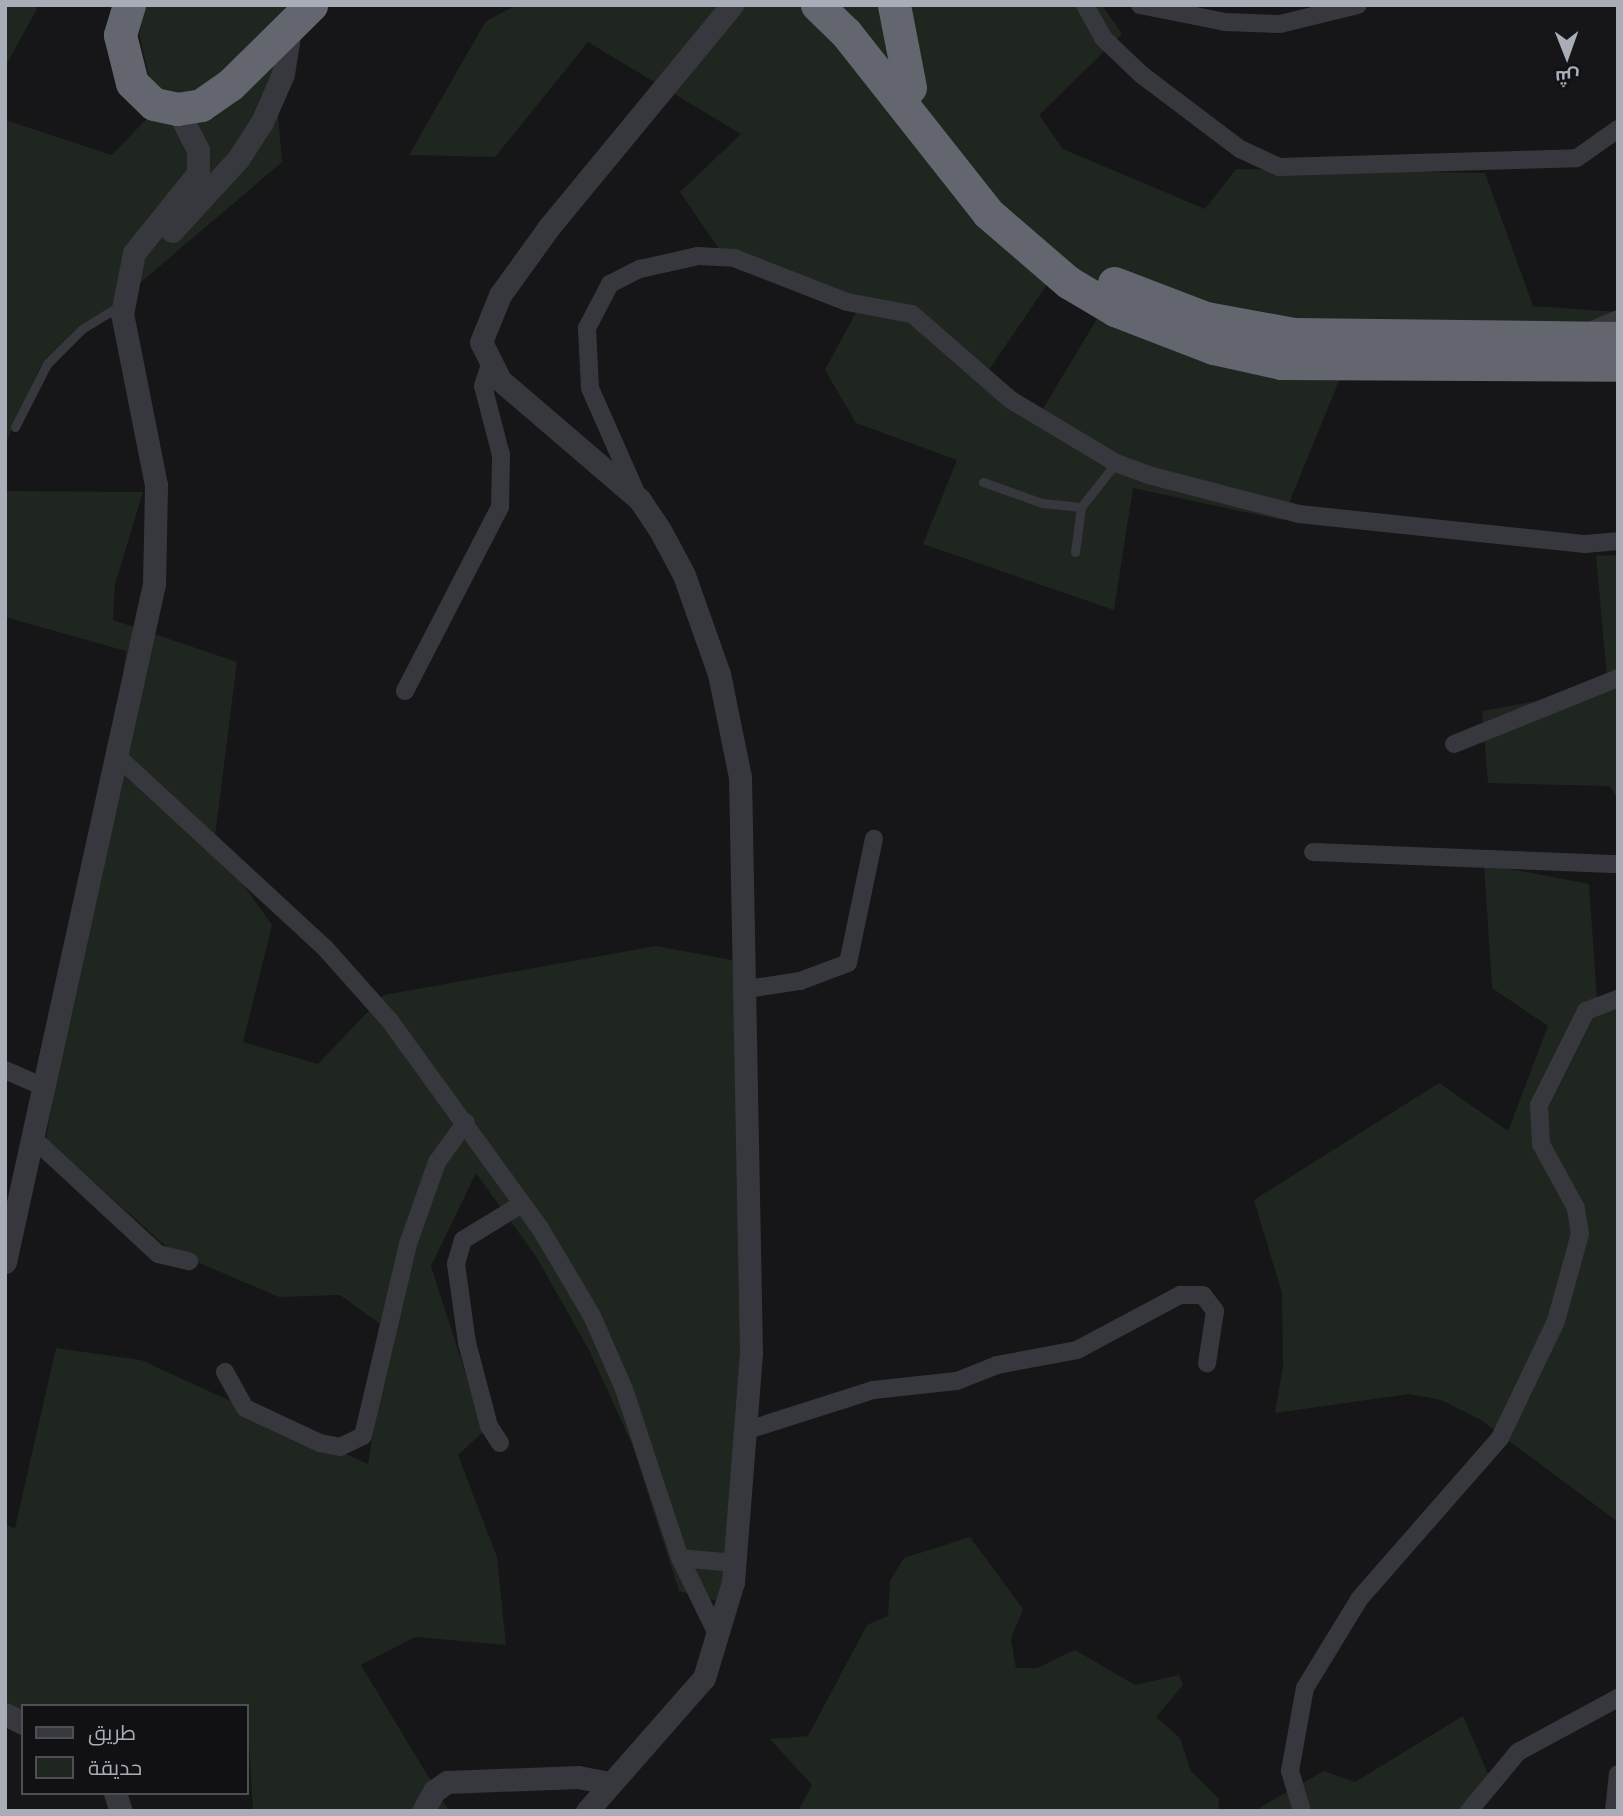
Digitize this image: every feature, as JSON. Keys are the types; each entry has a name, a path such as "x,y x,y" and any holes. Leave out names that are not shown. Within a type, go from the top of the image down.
{"highway":[{"path":"129,5 120,35 132,83 148,101 177,109 214,97 301,14"},
{"path":"894,5 910,87"},
{"path":"832,7 910,87 1013,208 1088,269 1151,300 1294,334 1618,338"},
{"path":"832,7 988,213 1068,282 1115,310 1213,348 1281,363 1618,365"}],"street":[{"path":"640,500 489,367 481,342 500,295 620,134 732,5"},
{"path":"1085,5 1103,38 1142,75 1240,149 1279,167 1577,158 1618,129"},
{"path":"1140,5 1225,22 1280,24 1357,5"},
{"path":"124,295 251,139 283,74 301,14"},
{"path":"5,1262 35,1140 155,584 158,527 124,295 134,253 198,173 198,150 177,109"},
{"path":"587,1811 692,1695 719,1638 735,1563 748,1430 747,989 733,729 684,575 640,500 590,388 587,328 610,284 640,269 698,256 734,258 847,302 912,314 1011,400 1116,463 1299,513 1585,544 1618,541"},
{"path":"1577,336 1618,319"},
{"path":"405,691 500,507 501,455 483,386 489,367"},
{"path":"1454,744 1618,678"},
{"path":"118,757 325,948 466,1122 522,1204 608,1352 680,1558 719,1638"},
{"path":"747,989 800,981 848,963 874,839"},
{"path":"1313,852 1618,864"},
{"path":"1302,1811 1290,1771 1305,1688 1360,1598 1500,1438 1556,1321 1580,1234 1576,1208 1541,1144 1539,1105 1586,1011 1618,999"},
{"path":"5,1069 46,1087"},
{"path":"225,1372 245,1408 320,1443 340,1447 363,1436 408,1244 437,1162 466,1122"},
{"path":"35,1140 158,1254 189,1261"},
{"path":"500,1443 489,1426 467,1343 456,1264 463,1240 522,1204"},
{"path":"748,1430 873,1390 947,1383 997,1365 1077,1350 1180,1295 1203,1295 1215,1311 1207,1363"},
{"path":"680,1558 735,1563"},
{"path":"1469,1811 1518,1752 1618,1698"},
{"path":"5,1714 21,1722"},
{"path":"1614,1811 1618,1774"},
{"path":"423,1811 433,1791 447,1782 578,1777 610,1783"}],"lane":[{"path":"15,427 47,364 82,329 124,295"},
{"path":"1075,552 1081,507 1116,463"},
{"path":"984,482 1042,503 1081,507"}],"green space":[{"path":"5,5 39,5 5,67"},
{"path":"146,5 320,5 275,80 282,162 40,368 5,445 5,120 112,155 156,109 139,33"},
{"path":"517,5 1102,5 1122,34 1039,115 1063,149 1205,209 1236,169 1485,173 1533,306 1618,312 1618,346 1341,376 1282,520 1133,488 1114,610 923,544 957,460 856,423 825,370 859,307 723,255 680,192 741,134 588,42 495,157 409,155 486,21","holes":["1057,270 1106,304 1041,412 984,377"]},
{"path":"5,491 143,492 115,584 113,620 237,662 214,844 272,925 243,1042 318,1064 384,995 656,946 732,960 750,1073 743,1450 732,1605 679,1591 632,1444 589,1350 537,1258 476,1173 431,1266 484,1431 458,1455 497,1557 506,1645 415,1637 361,1665 449,1811 253,1811 248,1704 21,1704 21,1723 5,1715 5,1525 15,1528 56,1348 141,1360 368,1464 390,1331 340,1295 279,1297 171,1251 46,1139 111,781 126,651 5,617"},
{"path":"1618,555 1618,800 1610,786 1488,783 1482,711 1608,688 1596,556"},
{"path":"1484,864 1589,884 1597,1000 1618,1003 1618,1522 1481,1420 1441,1400 1409,1394 1275,1413 1283,1366 1282,1293 1254,1200 1439,1083 1508,1131 1548,1026 1492,988"},
{"path":"970,1537 1023,1609 1011,1639 1016,1668 1037,1668 1075,1650 1135,1685 1179,1675 1183,1685 1156,1717 1180,1738 1191,1771 1219,1799 1218,1811 798,1811 812,1785 770,1739 808,1736 867,1625 888,1616 890,1581 904,1558"},
{"path":"1463,1716 1488,1774 1470,1811 1254,1811 1324,1771 1355,1782"}]}
